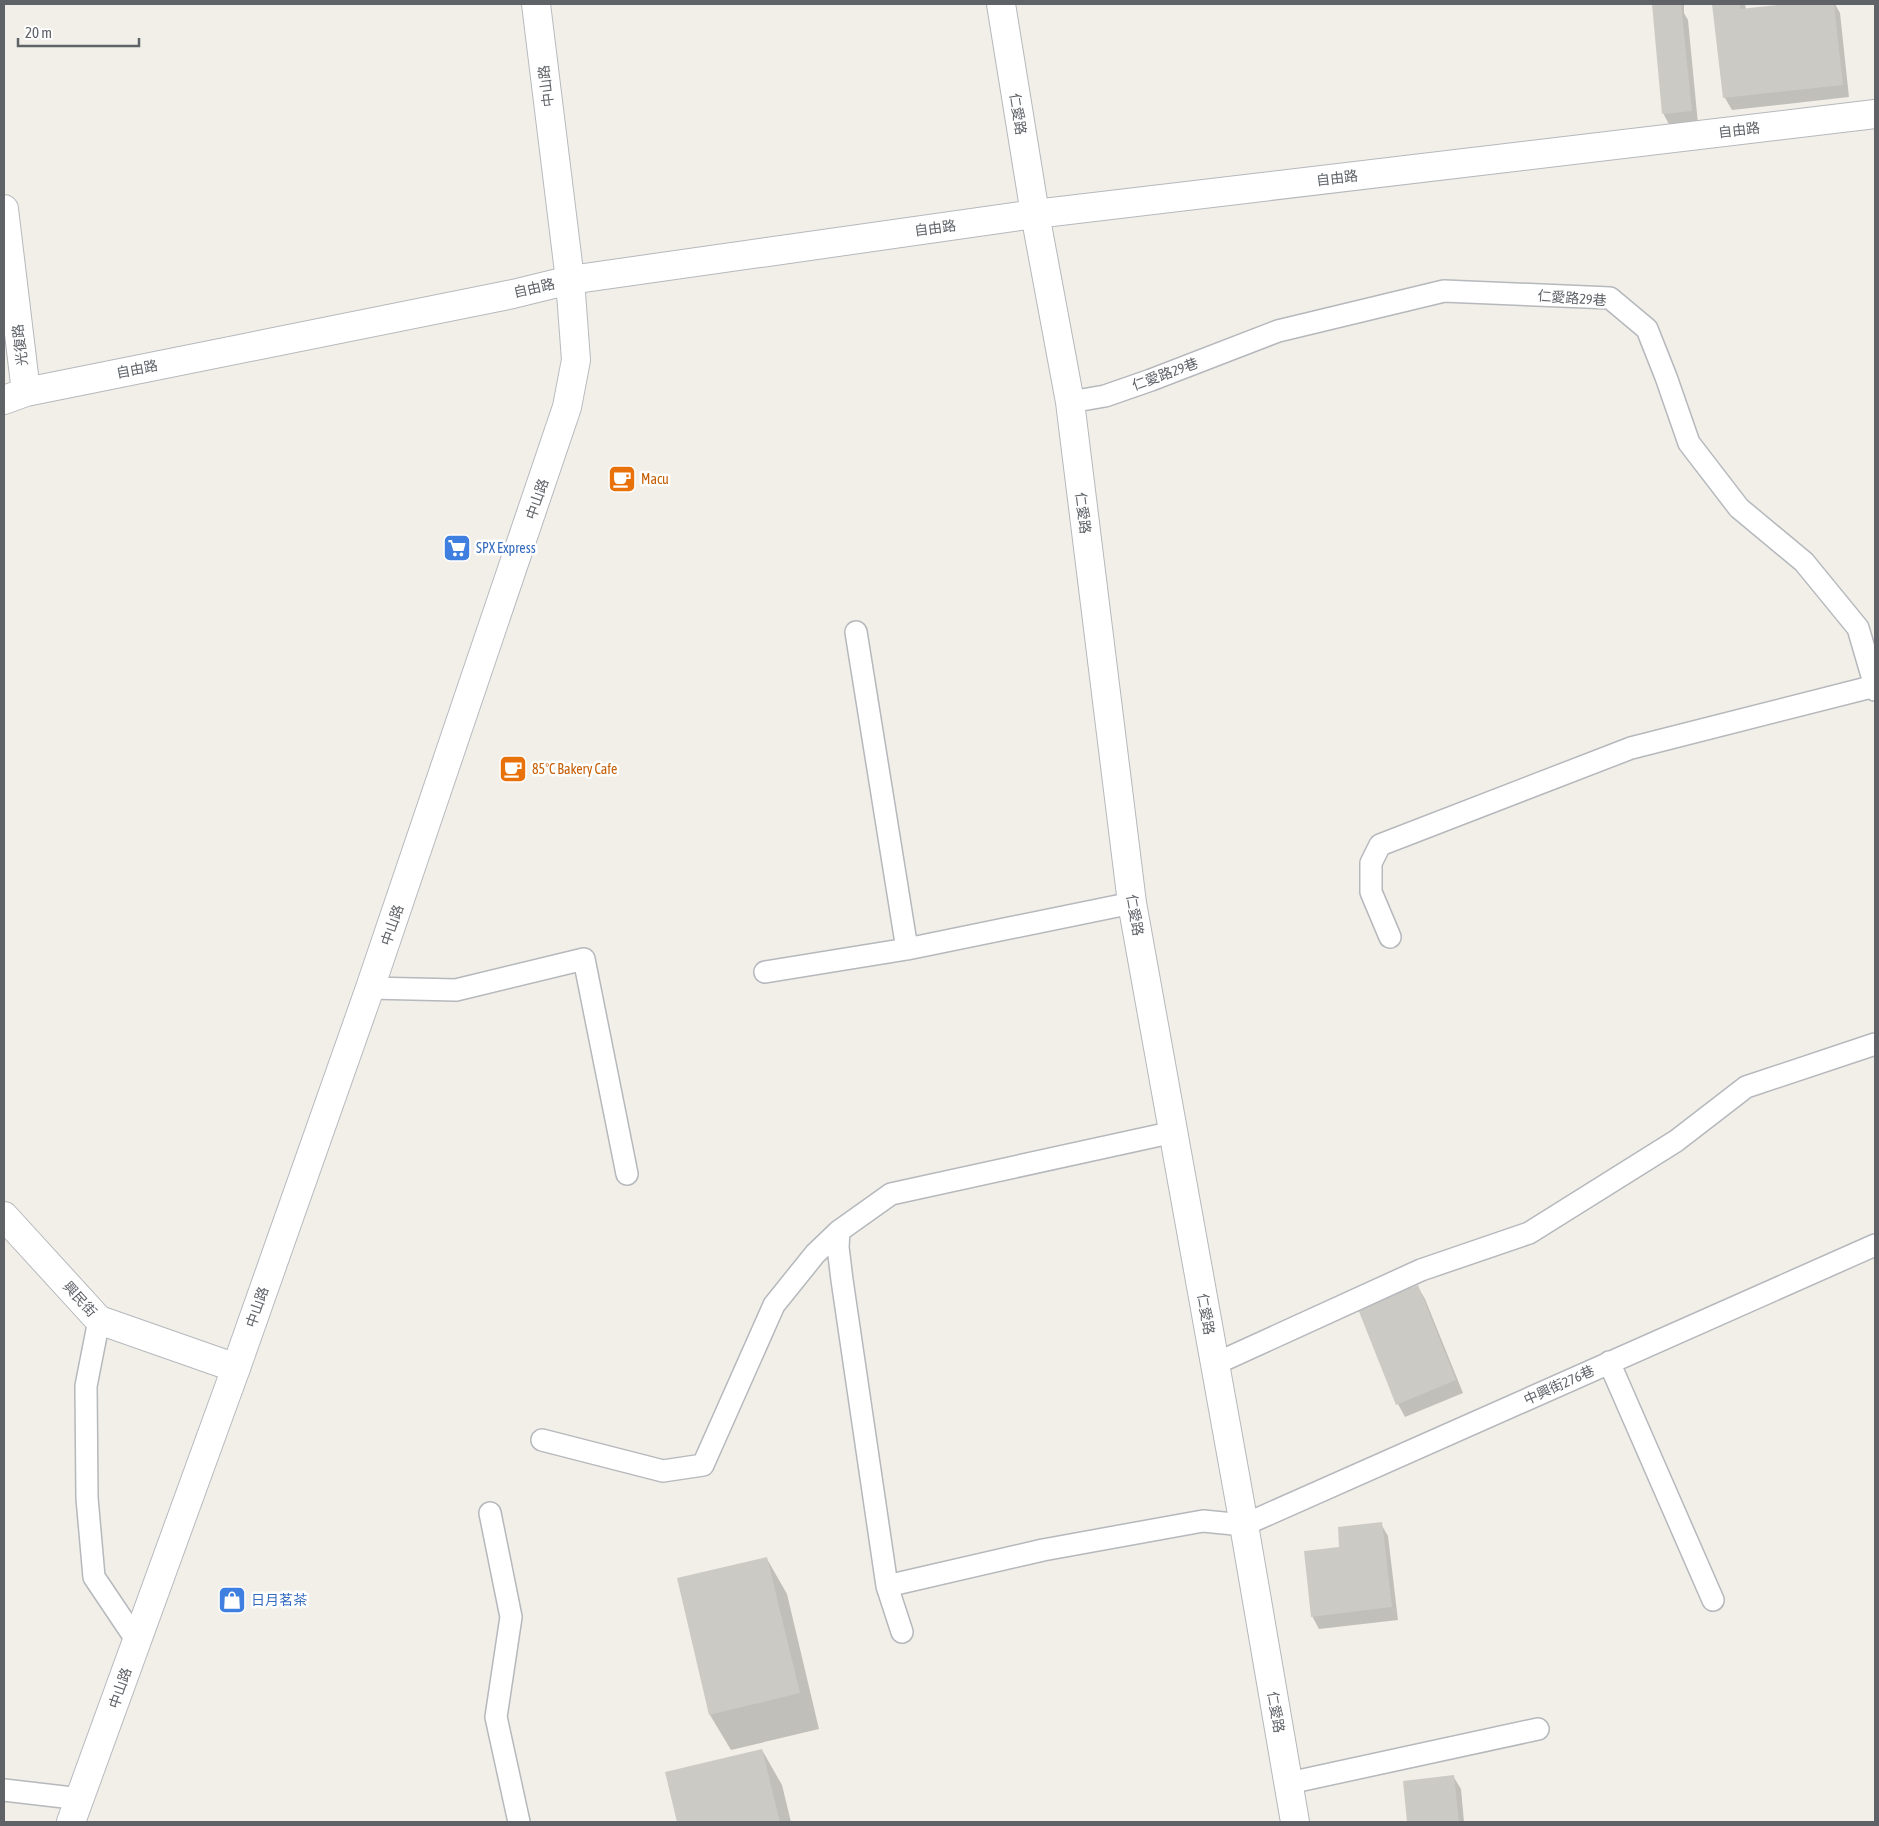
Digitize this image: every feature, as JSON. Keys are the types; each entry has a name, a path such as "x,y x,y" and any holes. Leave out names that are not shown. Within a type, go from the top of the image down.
{"street":[{"name":"中山路","path":"76,1811 236,1368 370,988 567,407 576,360 570,280 536,4"},
{"name":"仁愛路","path":"1001,4 1035,214 1070,402 1132,903 1295,1822"},
{"name":"自由路","path":"15,396 513,294 570,280 1035,214 1875,114"},
{"name":"光復路","path":"4,209 15,396"},
{"name":"興民街","path":"4,1216 99,1320 236,1368"}],"lane":[{"name":"仁愛路29巷","path":"1070,402 1105,396 1278,331 1444,291 1610,298 1647,329 1689,443 1739,508 1804,562 1858,628 1875,690"},
{"path":"856,632 907,949"},
{"path":"1390,937 1372,892 1371,863 1380,845 1631,748 1875,686"},
{"path":"765,972 907,949 1132,903"},
{"path":"370,988 456,990 584,959 627,1174"},
{"path":"1215,1364 1421,1270 1529,1233 1676,1141 1746,1087 1875,1044"},
{"path":"542,1440 663,1471 703,1466 774,1305 815,1254 839,1231 891,1194 1174,1132"},
{"path":"839,1231 838,1247 842,1280 887,1586 902,1632"},
{"name":"中興街276巷","path":"1244,1526 1609,1362 1875,1246"},
{"path":"99,1320 86,1386 87,1498 94,1577 137,1641"},
{"path":"1609,1362 1713,1600"},
{"path":"490,1513 511,1617 496,1718 519,1822"},
{"path":"887,1586 1043,1550 1203,1521 1244,1526"},
{"path":"1289,1784 1538,1729"},
{"path":"4,1790 76,1811"}],"building":[{"path":"1652,4 1681,4 1692,111 1662,114"},
{"path":"1712,4 1740,4 1740,9 1788,4 1834,4 1843,85 1723,98"},
{"path":"1418,1285 1456,1380 1396,1405 1358,1309"},
{"path":"1382,1522 1392,1607 1311,1617 1304,1551 1339,1547 1338,1527"},
{"path":"767,1557 800,1693 709,1715 677,1578"},
{"path":"762,1749 780,1822 677,1822 665,1772"},
{"path":"1454,1775 1459,1822 1407,1822 1403,1781"}],"place":[{"name":"Macu","path":"622,479"},
{"name":"SPX Express","path":"457,548"},
{"name":"85°C Bakery Cafe","path":"513,769"},
{"name":"日月茗茶","path":"232,1600"}]}
